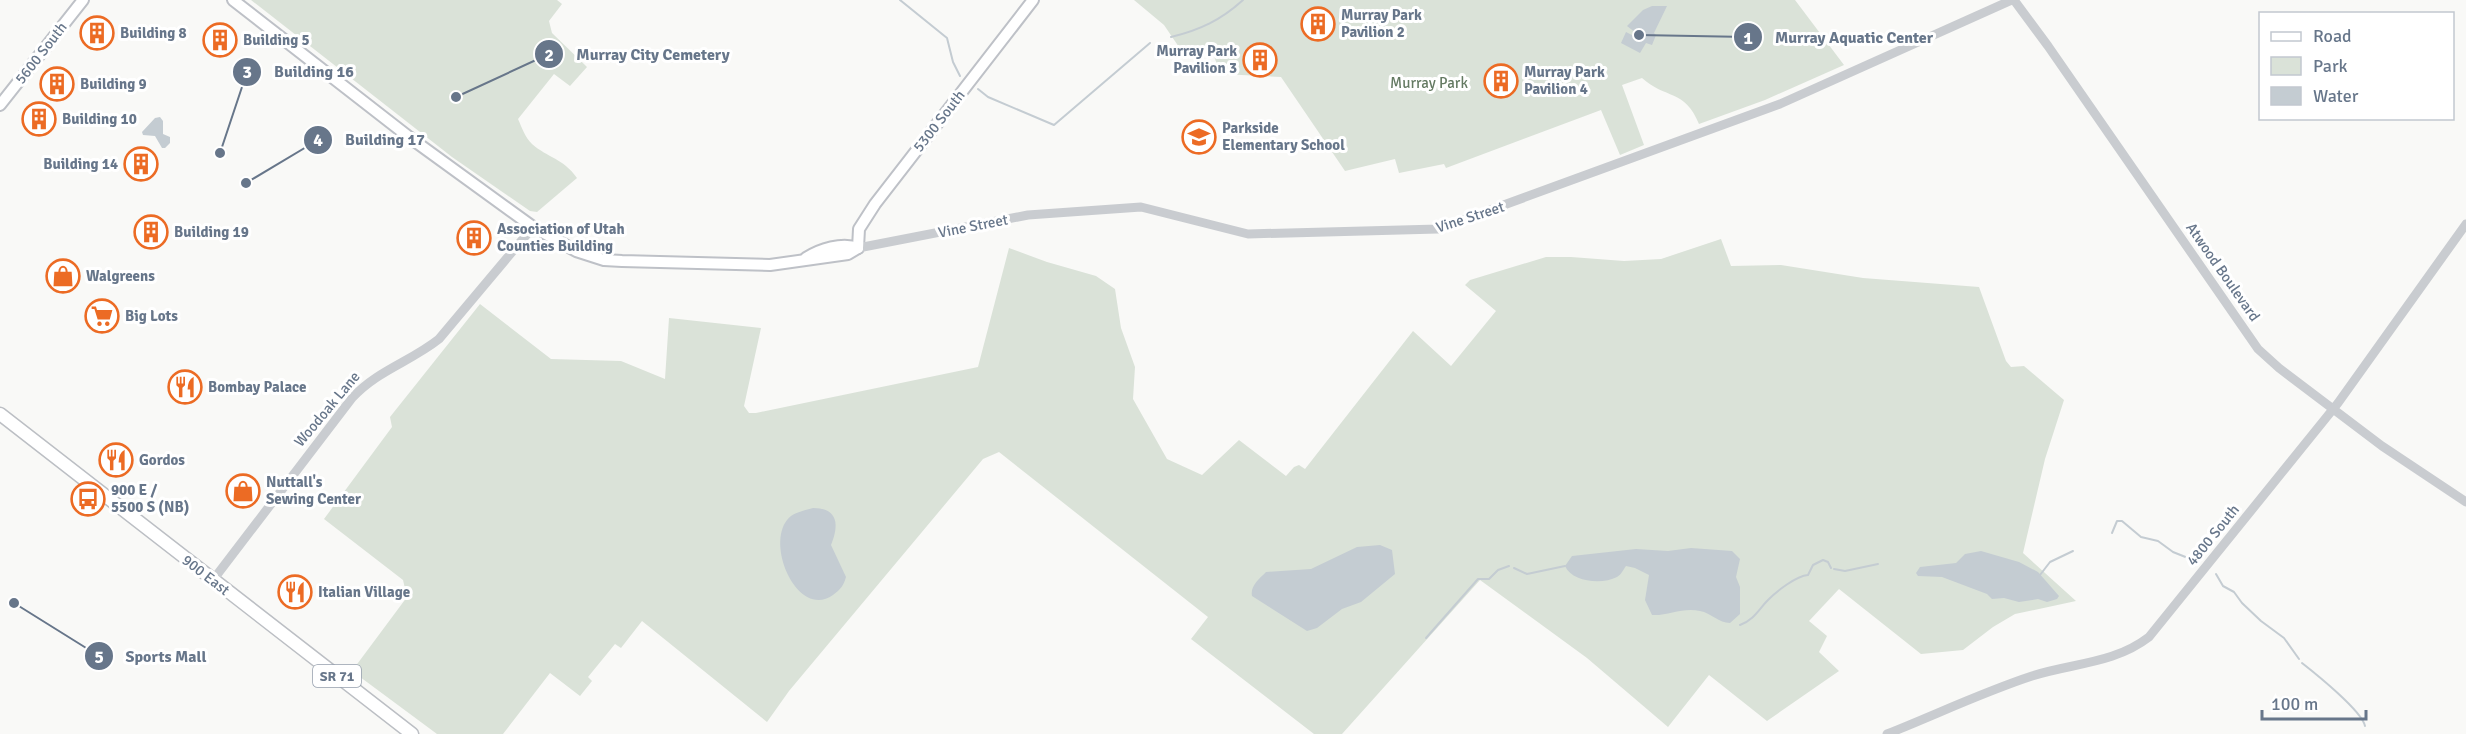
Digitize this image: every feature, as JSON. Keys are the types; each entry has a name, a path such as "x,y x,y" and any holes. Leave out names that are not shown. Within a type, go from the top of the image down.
{"main road":[{"name":"5600 South","path":"0,105 83,0"},
{"name":"Vine Street","path":"233,0 417,144 533,226 570,249 604,260 761,265 815,260 848,254 858,248"},
{"name":"5300 South","path":"858,248 859,229 868,213 1033,0"},
{"name":"900 East","path":"0,414 412,734"}],"street":[{"name":"Vine Street","path":"858,248 1028,215 1141,207 1248,234 1438,229 1780,104 2013,0"},
{"name":"Atwood Boulevard","path":"2013,0 2258,349 2333,410 2400,459 2466,502"},
{"name":"4800 South","path":"1887,734 2034,675 2114,657 2141,643 2160,625 2333,410 2466,224"},
{"name":"Woodoak Lane","path":"213,580 352,398 379,374 439,339 533,226"}],"green space":[{"path":"251,0 557,0 562,4 549,21 552,33 587,67 570,86 554,74 518,119 532,144 561,162 577,178 537,212 530,211 452,157"},
{"name":"Murray Park","path":"1134,0 1795,0 1844,65 1765,100 1699,124 1681,100 1650,85 1642,78 1622,85 1644,145 1620,155 1601,110 1446,168 1444,164 1399,173 1395,159 1345,171 1281,77 1221,74 1213,54 1183,53 1164,25"},
{"path":"1721,239 1731,266 1781,265 1863,278 1979,287 2006,361 2011,367 2024,366 2064,400 2045,459 2023,553 2076,601 2015,614 1993,627 1963,650 1921,654 1839,589 1809,621 1827,636 1819,652 1839,671 1767,721 1709,675 1668,727 1587,658 1480,580 1342,734 1314,734 1191,639 1208,617 999,452 983,459 789,691 767,722 642,621 621,648 615,644 588,677 592,681 580,696 550,673 503,734 437,734 352,671 407,597 403,580 324,519 392,427 390,417 480,304 551,359 621,361 665,379 669,318 761,328 744,406 749,413 756,413 978,367 1009,248 1096,276 1115,289 1121,328 1135,367 1133,399 1167,459 1202,475 1239,440 1286,476 1299,465 1305,469 1413,331 1451,366 1496,311 1465,285 1470,280 1546,257 1624,261 1661,259"}],"water":[{"path":"1652,6 1667,6 1654,33 1656,35 1652,45 1646,43 1640,53 1621,43 1626,32 1640,39 1640,36 1627,26 1643,10"},
{"path":"160,117 163,121 163,134 170,137 170,143 165,148 162,148 155,136 143,135 142,132 155,118"},
{"path":"813,508 828,511 835,519 836,525 831,545 846,577 838,591 820,600 807,597 796,587 782,558 780,542 783,527 791,516"},
{"path":"1380,545 1392,550 1395,574 1361,602 1342,609 1317,628 1307,631 1252,596 1254,586 1266,572 1311,569 1357,547"},
{"path":"1691,548 1732,551 1740,559 1736,577 1740,587 1740,614 1730,623 1694,610 1652,615 1645,600 1649,575 1635,568 1626,566 1617,577 1604,581 1588,581 1574,576 1565,566 1572,556 1636,549 1668,551"},
{"path":"1981,551 2019,562 2038,572 2059,596 2047,602 2038,599 2019,602 2004,598 1992,599 1987,594 1942,577 1918,576 1916,573 1920,567 1956,563 1965,554"}],"waterway":[{"path":"900,0 947,38 953,62 960,76"},
{"path":"1171,37 1210,23 1243,0"},
{"path":"978,89 988,97 1054,125 1150,43"},
{"path":"2112,533 2117,521 2122,521 2141,537 2158,541 2173,552 2198,562"},
{"path":"2040,575 2050,562 2073,551"},
{"path":"1740,625 1753,617 1781,588 1808,575 1813,565 1823,560 1828,562 1831,568"},
{"path":"1834,569 1845,571 1878,564"},
{"path":"1426,638 1478,579 1489,579 1498,570 1509,566"},
{"path":"1514,568 1527,574 1565,566"},
{"path":"2216,574 2223,586 2234,592 2261,621 2284,638 2299,659"},
{"path":"2302,663 2347,702 2365,726"}],"place":[{"name":"Murray Park Pavilion 2","path":"1318,24"},
{"name":"Building 8","path":"97,33"},
{"name":"Murray Aquatic Center","path":"1639,35"},
{"name":"Building 5","path":"220,40"},
{"name":"Murray Park Pavilion 3","path":"1260,60"},
{"name":"Murray Park Pavilion 4","path":"1501,81"},
{"name":"Building 9","path":"57,84"},
{"name":"Murray City Cemetery","path":"456,97"},
{"name":"Building 10","path":"39,119"},
{"name":"Parkside Elementary School","path":"1199,137"},
{"name":"Building 16","path":"220,153"},
{"name":"Building 14","path":"141,164"},
{"name":"Building 17","path":"246,183"},
{"name":"Building 19","path":"151,232"},
{"name":"Association of Utah Counties Building","path":"474,238"},
{"name":"Walgreens","path":"63,276"},
{"name":"Big Lots","path":"102,316"},
{"name":"Bombay Palace","path":"185,387"},
{"name":"Gordos","path":"116,460"},
{"name":"Nuttall's Sewing Center","path":"243,491"},
{"name":"900 E / 5500 S (NB)","path":"88,499"},
{"name":"Italian Village","path":"295,592"},
{"name":"Sports Mall","path":"14,603"}]}
